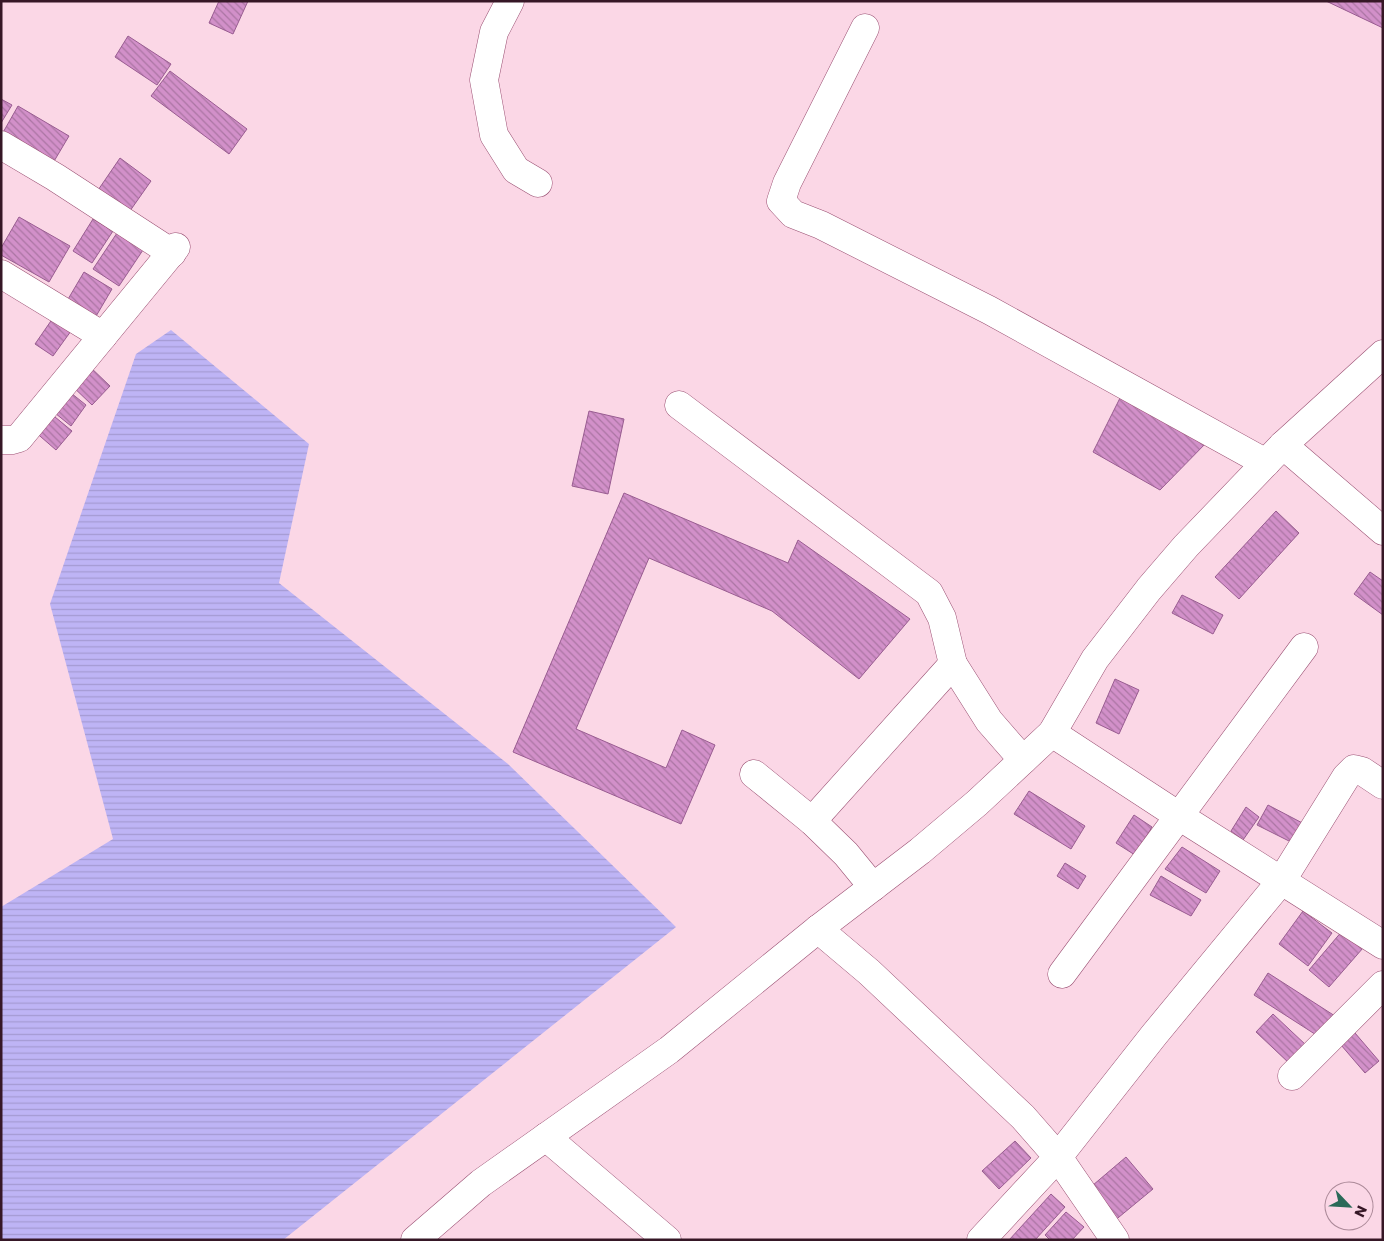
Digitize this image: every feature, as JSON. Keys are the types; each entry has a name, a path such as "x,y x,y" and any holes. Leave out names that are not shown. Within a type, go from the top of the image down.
{"street":[{"path":"510,1 494,32 484,80 494,135 516,170 538,183"},
{"path":"865,28 787,183 782,201 793,214 821,225 1274,454 1383,531"},
{"path":"1,144 174,250 19,438 1,440"},
{"path":"1,274 102,336"},
{"path":"415,1240 481,1183 669,1050 978,803 1052,733 1095,659 1149,589 1186,546 1274,454 1383,354"},
{"path":"679,405 929,593 942,618 953,664 989,721 1023,760"},
{"path":"1062,974 1304,647"},
{"path":"812,821 953,664"},
{"path":"1052,733 1383,945"},
{"path":"981,1240 1058,1157 1282,880 1346,777 1354,769 1362,771 1383,785"},
{"path":"754,774 812,821 846,854 873,888"},
{"path":"818,929 869,972 1023,1117 1058,1157 1115,1240"},
{"path":"1292,1076 1383,985"},
{"path":"546,1137 667,1240"}],"shaded area":[{"path":"171,330 309,444 279,583 508,764 676,927 283,1240 1,1240 1,907 113,839 50,604 136,354"}],"building":[{"path":"219,1 248,1 233,34 209,23"},
{"path":"1326,1 1383,1 1383,28"},
{"path":"128,36 171,64 157,85 115,57"},
{"path":"170,71 247,129 229,154 151,96"},
{"path":"1,99 12,105 1,123"},
{"path":"18,106 69,136 50,168 1,136"},
{"path":"120,158 151,181 125,218 94,196"},
{"path":"19,217 70,246 49,282 1,255 1,248"},
{"path":"93,219 113,231 92,263 73,251"},
{"path":"119,230 145,247 119,286 93,269"},
{"path":"84,272 112,289 92,323 64,306"},
{"path":"53,318 71,331 53,356 35,344"},
{"path":"87,364 110,386 92,405 69,383"},
{"path":"66,389 86,405 71,426 50,409"},
{"path":"1121,396 1208,441 1160,490 1093,452"},
{"path":"589,411 624,419 608,494 572,486"},
{"path":"49,412 72,431 56,450 33,430"},
{"path":"624,493 788,563 798,540 910,619 859,679 772,611 649,558 576,729 666,768 682,730 715,745 681,824 513,752"},
{"path":"1276,511 1299,533 1239,599 1215,577"},
{"path":"1370,572 1383,581 1383,615 1354,594"},
{"path":"1182,595 1223,615 1213,634 1172,613"},
{"path":"1115,679 1139,690 1119,734 1096,723"},
{"path":"1029,791 1085,826 1071,849 1014,814"},
{"path":"1268,805 1310,827 1299,846 1257,825"},
{"path":"1246,807 1259,817 1243,840 1231,831"},
{"path":"1134,815 1152,827 1135,855 1116,843"},
{"path":"1182,847 1220,871 1206,893 1165,869"},
{"path":"1065,863 1086,876 1078,889 1057,876"},
{"path":"1161,876 1201,900 1191,916 1150,895"},
{"path":"1303,911 1332,933 1308,966 1279,944"},
{"path":"1343,930 1363,948 1329,987 1309,970"},
{"path":"1268,973 1335,1016 1321,1038 1254,995"},
{"path":"1273,1014 1307,1046 1290,1064 1256,1032"},
{"path":"1349,1026 1379,1061 1365,1073 1335,1038"},
{"path":"1015,1141 1031,1158 999,1189 982,1171"},
{"path":"1126,1157 1153,1189 1113,1222 1086,1191"},
{"path":"1051,1194 1065,1207 1035,1240 1009,1240"},
{"path":"1066,1212 1084,1227 1072,1240 1050,1240 1045,1235"}]}
